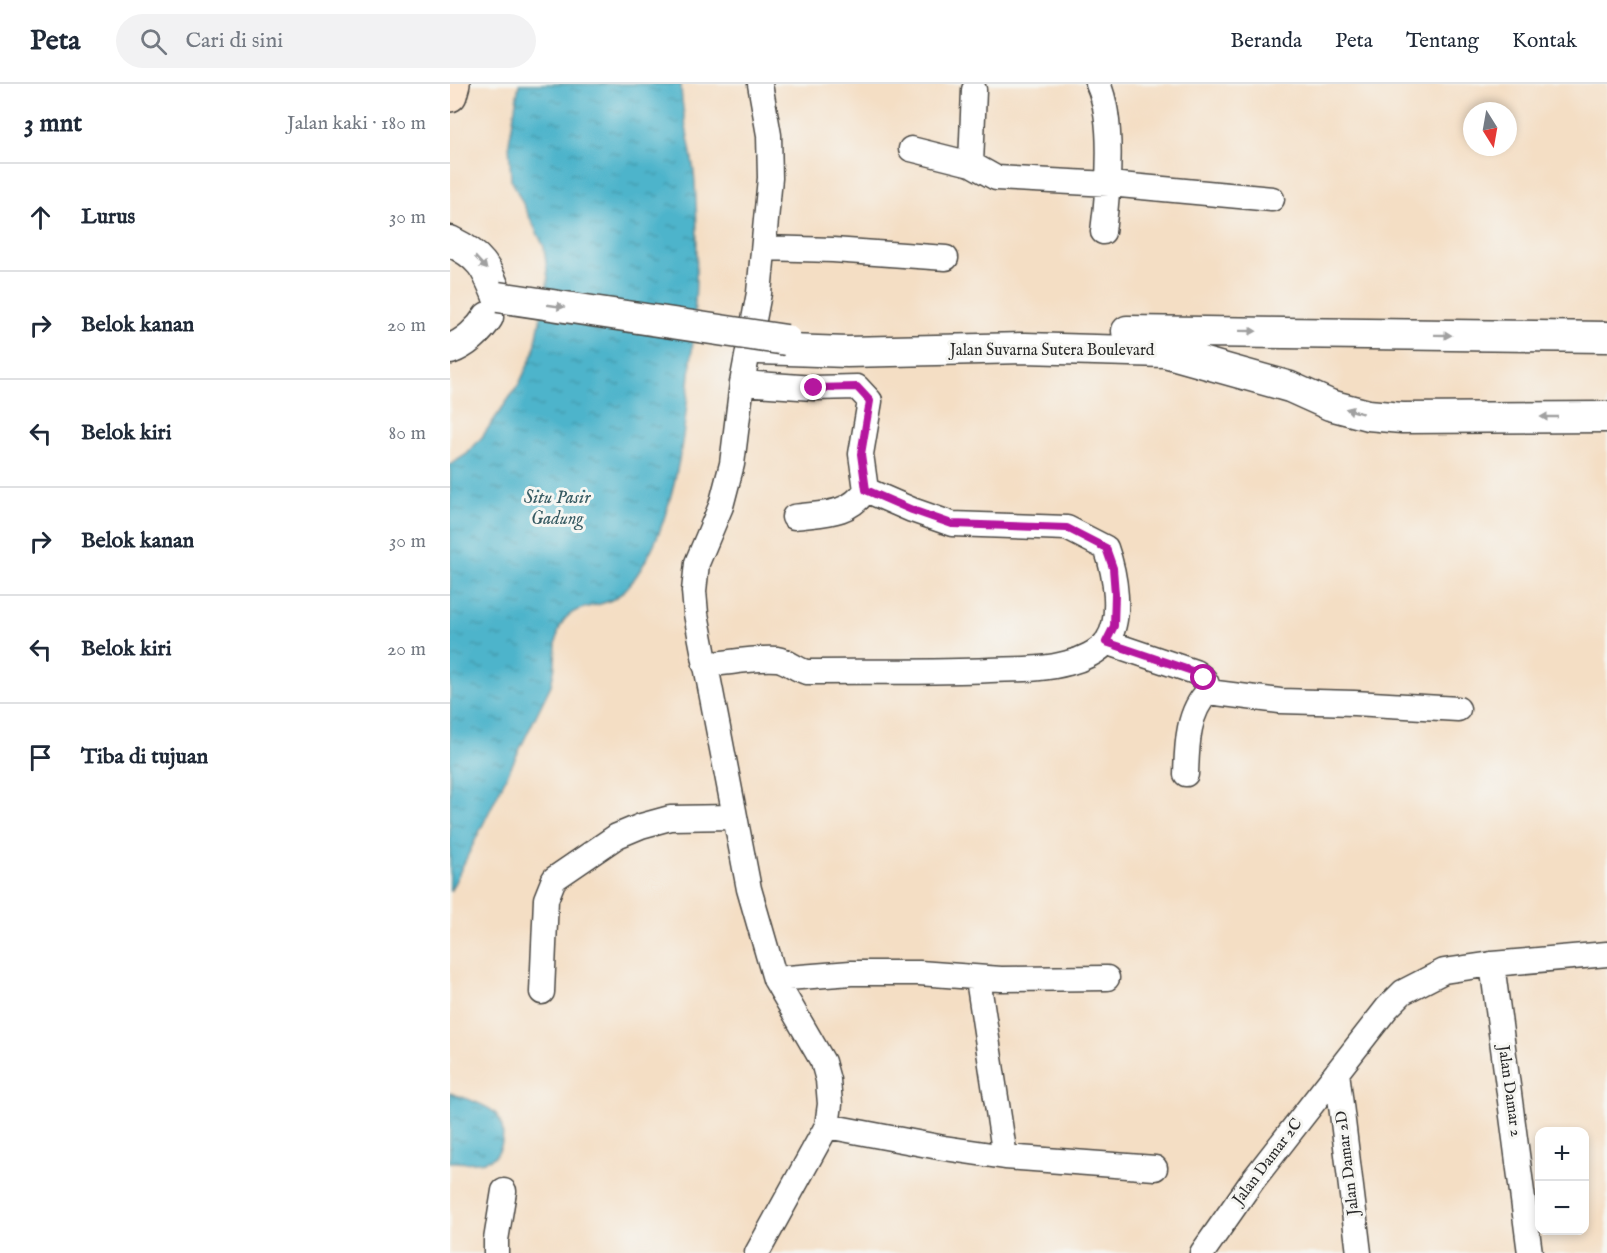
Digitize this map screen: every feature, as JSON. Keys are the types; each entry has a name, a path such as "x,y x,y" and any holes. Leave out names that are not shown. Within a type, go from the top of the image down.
{"main road":[{"path":"450,95 453,84"}],"street":[{"path":"757,1253 827,1126 830,1104 828,1080 823,1062 775,979 749,889 705,665 694,591 701,553 721,506 732,464 742,383 759,293 770,178 769,135 760,84"},
{"path":"1098,84 1106,115 1109,184 1103,232"},
{"path":"971,164 974,90"},
{"path":"911,149 971,164 996,178 1109,184 1272,200"},
{"path":"450,241 476,257 488,271 493,307 480,329 450,349"},
{"path":"764,248 946,258"},
{"path":"493,307 772,345 819,341 1098,330 1607,337"},
{"name":"Jalan Suvarna Sutera Boulevard","path":"772,345 847,352 1025,348 1165,352 1290,387 1329,405 1368,415 1402,418 1607,417"},
{"path":"742,383 814,388 857,387 866,394 870,401 861,454 866,490 859,501 839,511 794,517"},
{"path":"705,665 776,659 807,672 925,673 1039,668 1070,663 1094,652 1106,642 1114,626 1115,594 1113,568 1106,548 1067,528 952,524 866,490"},
{"path":"1106,642 1195,672 1208,684 1208,693 1201,700 1189,731 1186,774"},
{"path":"1208,693 1280,701 1458,709"},
{"path":"542,992 546,899 554,879 617,836 641,826 670,818 735,817"},
{"path":"1337,1072 1387,1008 1403,992 1444,971 1492,964 1607,954"},
{"name":"Jalan Damar 2","path":"1492,964 1530,1253"},
{"path":"775,979 852,973 919,973 978,979 1107,978"},
{"path":"978,979 1005,1157"},
{"name":"Jalan Damar 2C","path":"1202,1253 1253,1180 1337,1072"},
{"name":"Jalan Damar 2D","path":"1337,1072 1359,1253"},
{"path":"827,1126 1005,1157 1155,1168"},
{"path":"496,1253 504,1191"}],"water":[{"name":"Situ Pasir Gadung","path":"519,84 681,84 694,171 697,225 692,352 686,416 675,480 655,542 644,564 623,592 608,601 573,612 562,623 557,637 551,685 450,892 450,465 467,454 482,437 519,384 534,352 548,279 544,247 511,179 509,143"},
{"path":"450,1093 485,1106 498,1117 503,1130 503,1138 494,1157 479,1162 450,1162"}],"route":[{"path":"814,388 857,387 866,394 870,401 861,454 866,490 952,524 1049,526 1067,528 1087,537 1106,548 1113,568 1114,626 1106,642 1195,672 1204,678"}]}
